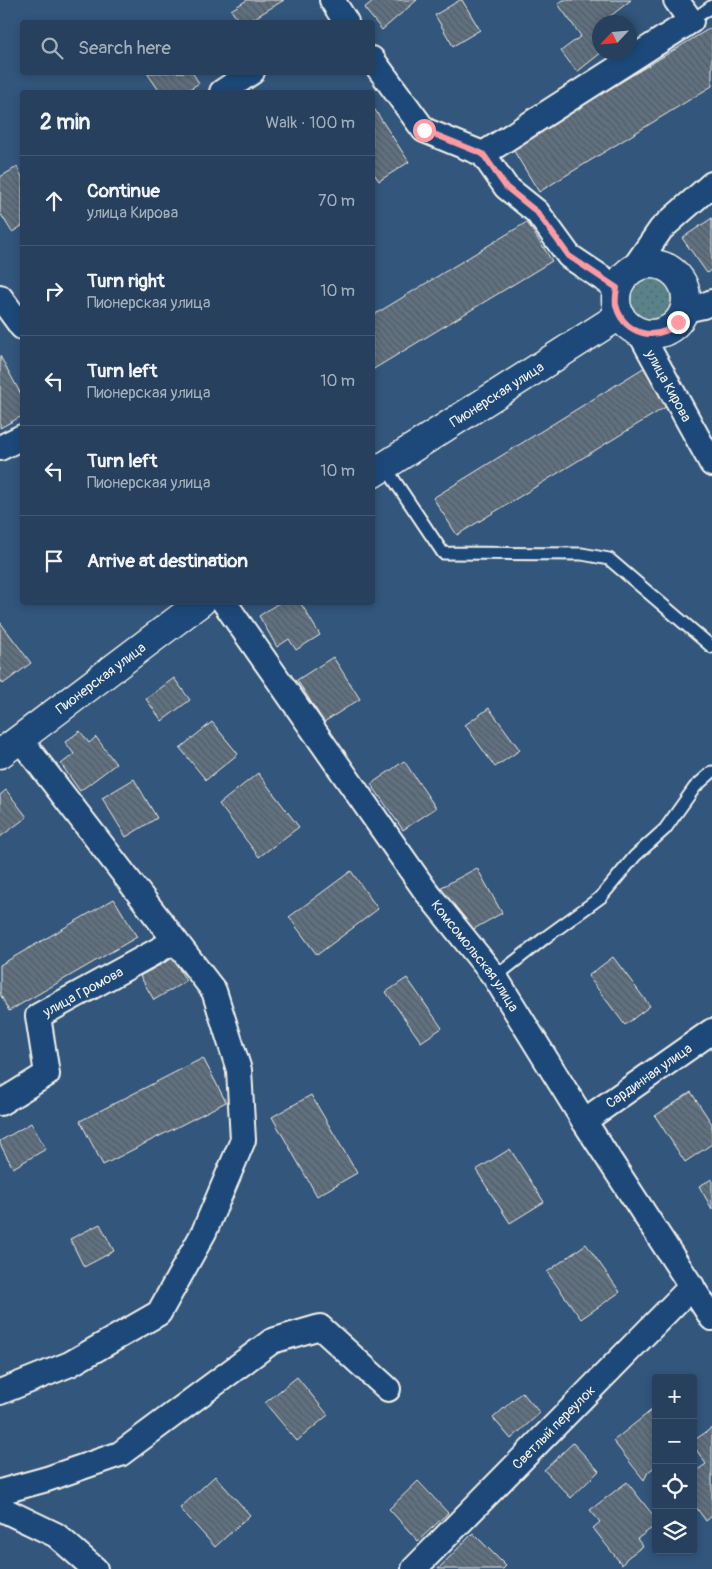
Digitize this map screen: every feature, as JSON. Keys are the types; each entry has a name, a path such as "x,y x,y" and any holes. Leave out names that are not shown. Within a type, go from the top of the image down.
{"street":[{"path":"483,154 691,21 676,0"},
{"path":"375,63 424,130 483,154 506,187 537,212 569,256 617,288"},
{"path":"225,90 248,75"},
{"path":"634,268 647,264 661,265 674,272 682,283 686,296 685,310 678,322 667,331 654,335 640,333 628,327 619,316 615,302 617,288 624,276 634,268 661,229 712,184"},
{"path":"0,296 20,324"},
{"path":"685,310 712,302"},
{"name":"Пионерская улица","path":"378,469 619,316"},
{"name":"улица Кирова","path":"640,333 712,464"},
{"path":"0,448 20,437"},
{"name":"Пионерская улица","path":"10,746 196,605"},
{"name":"Комсомольская улица","path":"226,605 425,890 495,978 584,1121 712,1318"},
{"path":"0,1392 70,1364 159,1313 204,1232 243,1140 239,1070 214,991 10,746"},
{"name":"улица Громова","path":"0,1103 47,1074 38,1016 174,941"},
{"name":"Сардинная улица","path":"584,1121 712,1031"},
{"name":"Светлый переулок","path":"414,1569 692,1286"},
{"path":"0,1492 47,1479 120,1454 272,1341 320,1327 388,1389"},
{"path":"0,1508 56,1536 95,1569"}],"lane":[{"path":"691,21 712,6"},
{"path":"378,469 444,553 582,554 609,559 712,646"},
{"path":"495,978 546,937 601,897 635,856 665,829 695,787 712,772"}],"green space":[{"path":"651,277 663,281 669,287 673,299 669,311 663,317 651,321 639,317 633,311 629,299 633,287 639,281"}],"building":[{"path":"247,0 284,0 251,20 238,20 231,10"},
{"path":"374,0 417,0 382,30 364,8"},
{"path":"462,0 480,30 453,46 435,15"},
{"path":"563,0 631,0 612,15 592,15 592,60 577,72 561,51 581,36 558,4"},
{"path":"712,27 712,86 539,192 512,148"},
{"path":"148,75 194,75 199,83 189,90 159,90"},
{"path":"375,110 409,162 379,181 375,175"},
{"path":"17,167 20,173 20,227 12,232 0,213 0,177"},
{"path":"712,218 712,269 707,273 682,238"},
{"path":"527,222 552,261 375,368 375,314"},
{"path":"0,356 20,392 20,417 0,428"},
{"path":"645,367 669,405 457,535 433,498"},
{"path":"276,605 302,605 320,635 296,650 289,639 277,647 259,616"},
{"path":"0,622 31,663 3,684 0,679"},
{"path":"333,657 360,699 324,722 297,680"},
{"path":"174,678 190,700 162,721 146,699"},
{"path":"489,708 520,750 495,767 465,725"},
{"path":"212,722 238,754 206,780 180,748"},
{"path":"80,731 89,743 96,737 116,764 80,791 61,764 74,754 65,742"},
{"path":"404,761 436,808 403,830 371,784"},
{"path":"258,773 299,827 259,857 219,804"},
{"path":"134,779 157,818 126,837 102,798"},
{"path":"6,790 27,817 0,837 0,795"},
{"path":"477,868 502,913 463,935 438,889"},
{"path":"351,871 378,909 317,955 289,917"},
{"path":"114,899 137,937 9,1011 0,994 0,965"},
{"path":"613,957 650,1006 625,1025 588,976"},
{"path":"173,958 186,981 154,1000 140,976"},
{"path":"407,978 442,1028 421,1042 386,992"},
{"path":"203,1058 226,1102 103,1165 80,1121"},
{"path":"691,1092 712,1124 712,1144 685,1162 655,1116"},
{"path":"311,1095 357,1173 317,1196 272,1117"},
{"path":"31,1123 46,1149 13,1168 0,1141"},
{"path":"510,1149 544,1202 510,1223 476,1170"},
{"path":"712,1179 712,1209 699,1186"},
{"path":"100,1224 114,1251 84,1267 70,1239"},
{"path":"586,1244 620,1292 581,1319 547,1272"},
{"path":"297,1377 328,1415 297,1441 265,1403"},
{"path":"522,1392 540,1413 511,1439 493,1418"},
{"path":"652,1410 652,1469 644,1480 613,1441"},
{"path":"712,1428 712,1516 706,1521 697,1509 697,1470 706,1464 697,1451 697,1438"},
{"path":"573,1443 599,1471 571,1498 544,1470"},
{"path":"215,1476 250,1515 215,1547 180,1508"},
{"path":"418,1481 448,1513 418,1541 389,1509"},
{"path":"627,1482 652,1514 652,1528 637,1539 643,1546 627,1558 622,1565 593,1528 600,1522 590,1510"},
{"path":"473,1533 506,1566 503,1569 438,1569"}],"route":[{"path":"424,130 483,154 506,187 537,212 569,256 617,288 615,302 619,316 628,327 640,333 654,335 667,331 678,322"}]}
